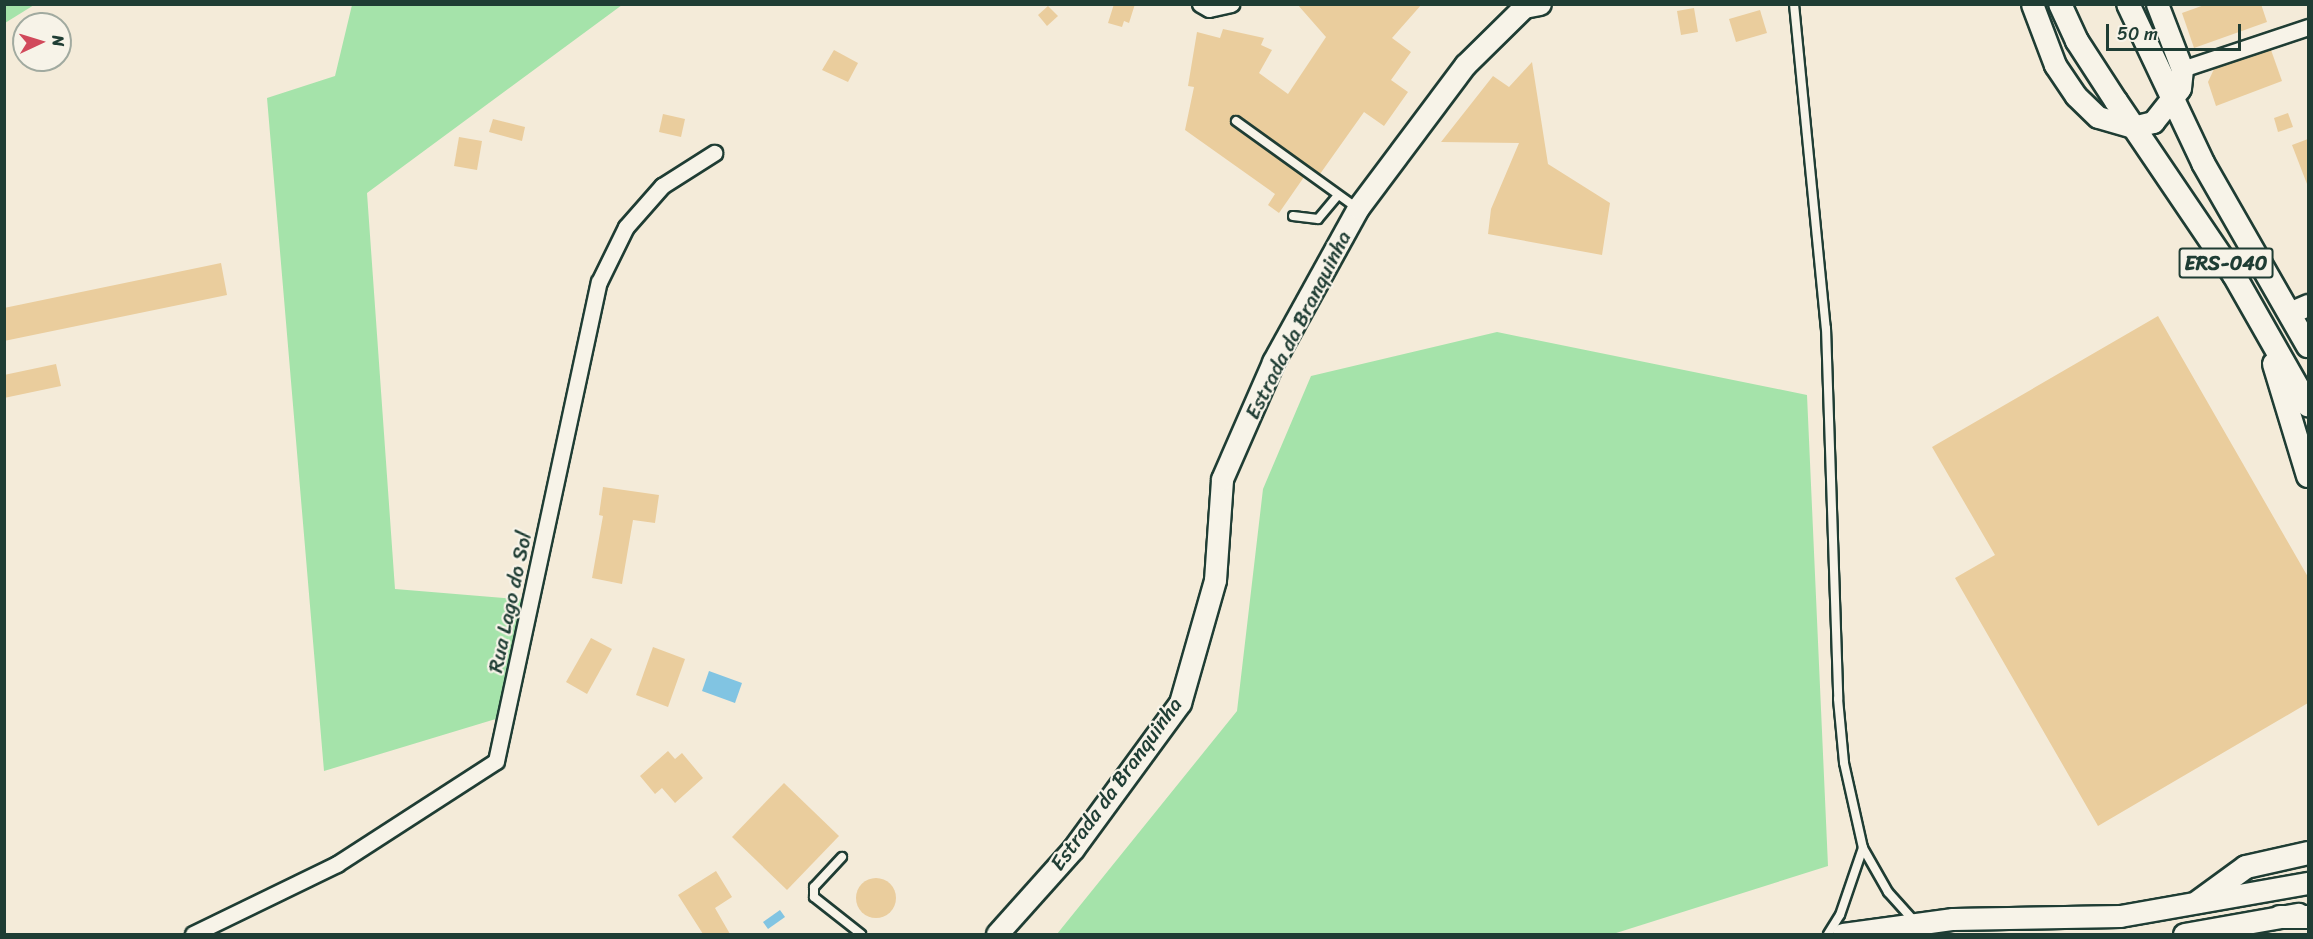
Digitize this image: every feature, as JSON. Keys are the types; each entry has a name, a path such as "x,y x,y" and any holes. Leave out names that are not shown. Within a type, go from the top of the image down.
{"main road":[{"path":"2032,4 2065,81 2091,112 2124,126 2153,122 2178,86 2157,4"},
{"name":"ERS-040","path":"2060,4 2124,126 2234,275 2308,405"},
{"name":"ERS-040","path":"2127,4 2178,86 2203,164 2299,309 2308,346"},
{"name":"Estrada da Branquinha","path":"997,934 1073,849 1180,703 1215,580 1222,478 1273,362 1358,208 1465,66 1529,5"},
{"path":"2263,325 2308,476"},
{"path":"2198,902 2246,867 2308,853"},
{"path":"1843,934 1928,926 2090,919 2308,883"},
{"path":"2184,934 2308,912"},
{"path":"2280,917 2308,917"}],"street":[{"path":"1200,4 1209,9 1231,4"},
{"path":"2178,86 2308,27"},
{"name":"Rua Lago do Sol","path":"193,934 337,864 496,761 599,282 626,227 662,186 714,153"}],"lane":[{"path":"1794,4 1826,328 1838,699 1844,763 1863,848 1888,892 1928,926"},
{"path":"1236,121 1337,196 1358,208"},
{"path":"1293,216 1318,219 1337,196"},
{"path":"1828,934 1840,915 1863,848"},
{"path":"842,857 814,887 814,897 861,934"}],"green space":[{"path":"5,4 34,5 23,12 12,12 12,19 5,23"},
{"path":"352,5 622,5 367,193 395,589 529,600 499,718 324,771 267,98 335,76"},
{"path":"1497,332 1807,395 1828,866 1613,934 1057,934 1237,711 1263,489 1311,376"}],"water":[{"path":"709,671 742,683 735,703 702,691"},
{"path":"780,910 785,917 768,929 763,922"}],"building":[{"path":"1114,4 1135,4 1129,23 1124,21 1122,27 1108,23"},
{"path":"1297,4 1422,4 1392,38 1411,52 1391,80 1408,92 1384,126 1364,112 1320,174 1240,116 1231,118 1232,126 1304,177 1279,213 1268,205 1275,194 1185,130 1194,87 1188,86 1197,32 1220,38 1223,29 1264,38 1261,45 1272,50 1259,73 1288,94 1326,37"},
{"path":"2207,4 2261,4 2267,22 2194,48 2182,13"},
{"path":"1048,6 1058,16 1047,26 1038,15"},
{"path":"1694,8 1698,32 1681,35 1677,11"},
{"path":"1760,10 1767,33 1736,42 1729,19"},
{"path":"834,50 858,63 848,82 822,70"},
{"path":"2271,50 2282,81 2216,106 2208,82 2214,69"},
{"path":"1532,62 1548,164 1610,203 1602,255 1488,234 1491,209 1519,143 1441,142 1493,76 1509,87"},
{"path":"2288,113 2293,127 2278,132 2274,118"},
{"path":"663,114 685,119 681,137 659,132"},
{"path":"493,119 525,127 522,141 489,132"},
{"path":"459,137 482,141 477,170 454,166"},
{"path":"2308,139 2308,184 2307,184 2292,145"},
{"path":"221,263 227,295 4,341 4,308"},
{"path":"2158,316 2308,577 2308,703 2098,826 1955,578 1995,555 1932,447"},
{"path":"56,364 61,386 4,398 4,375"},
{"path":"603,487 659,495 655,523 633,520 622,584 592,578 603,516 599,515"},
{"path":"591,638 612,649 587,694 566,682"},
{"path":"653,647 685,659 668,707 636,695"},
{"path":"668,751 675,759 682,753 703,778 675,803 662,788 655,794 640,776"},
{"path":"784,783 839,836 787,890 732,837"},
{"path":"716,871 732,897 715,908 730,934 703,934 678,895"},
{"path":"876,878 890,884 896,898 890,912 876,918 862,912 856,898 862,884"}]}
